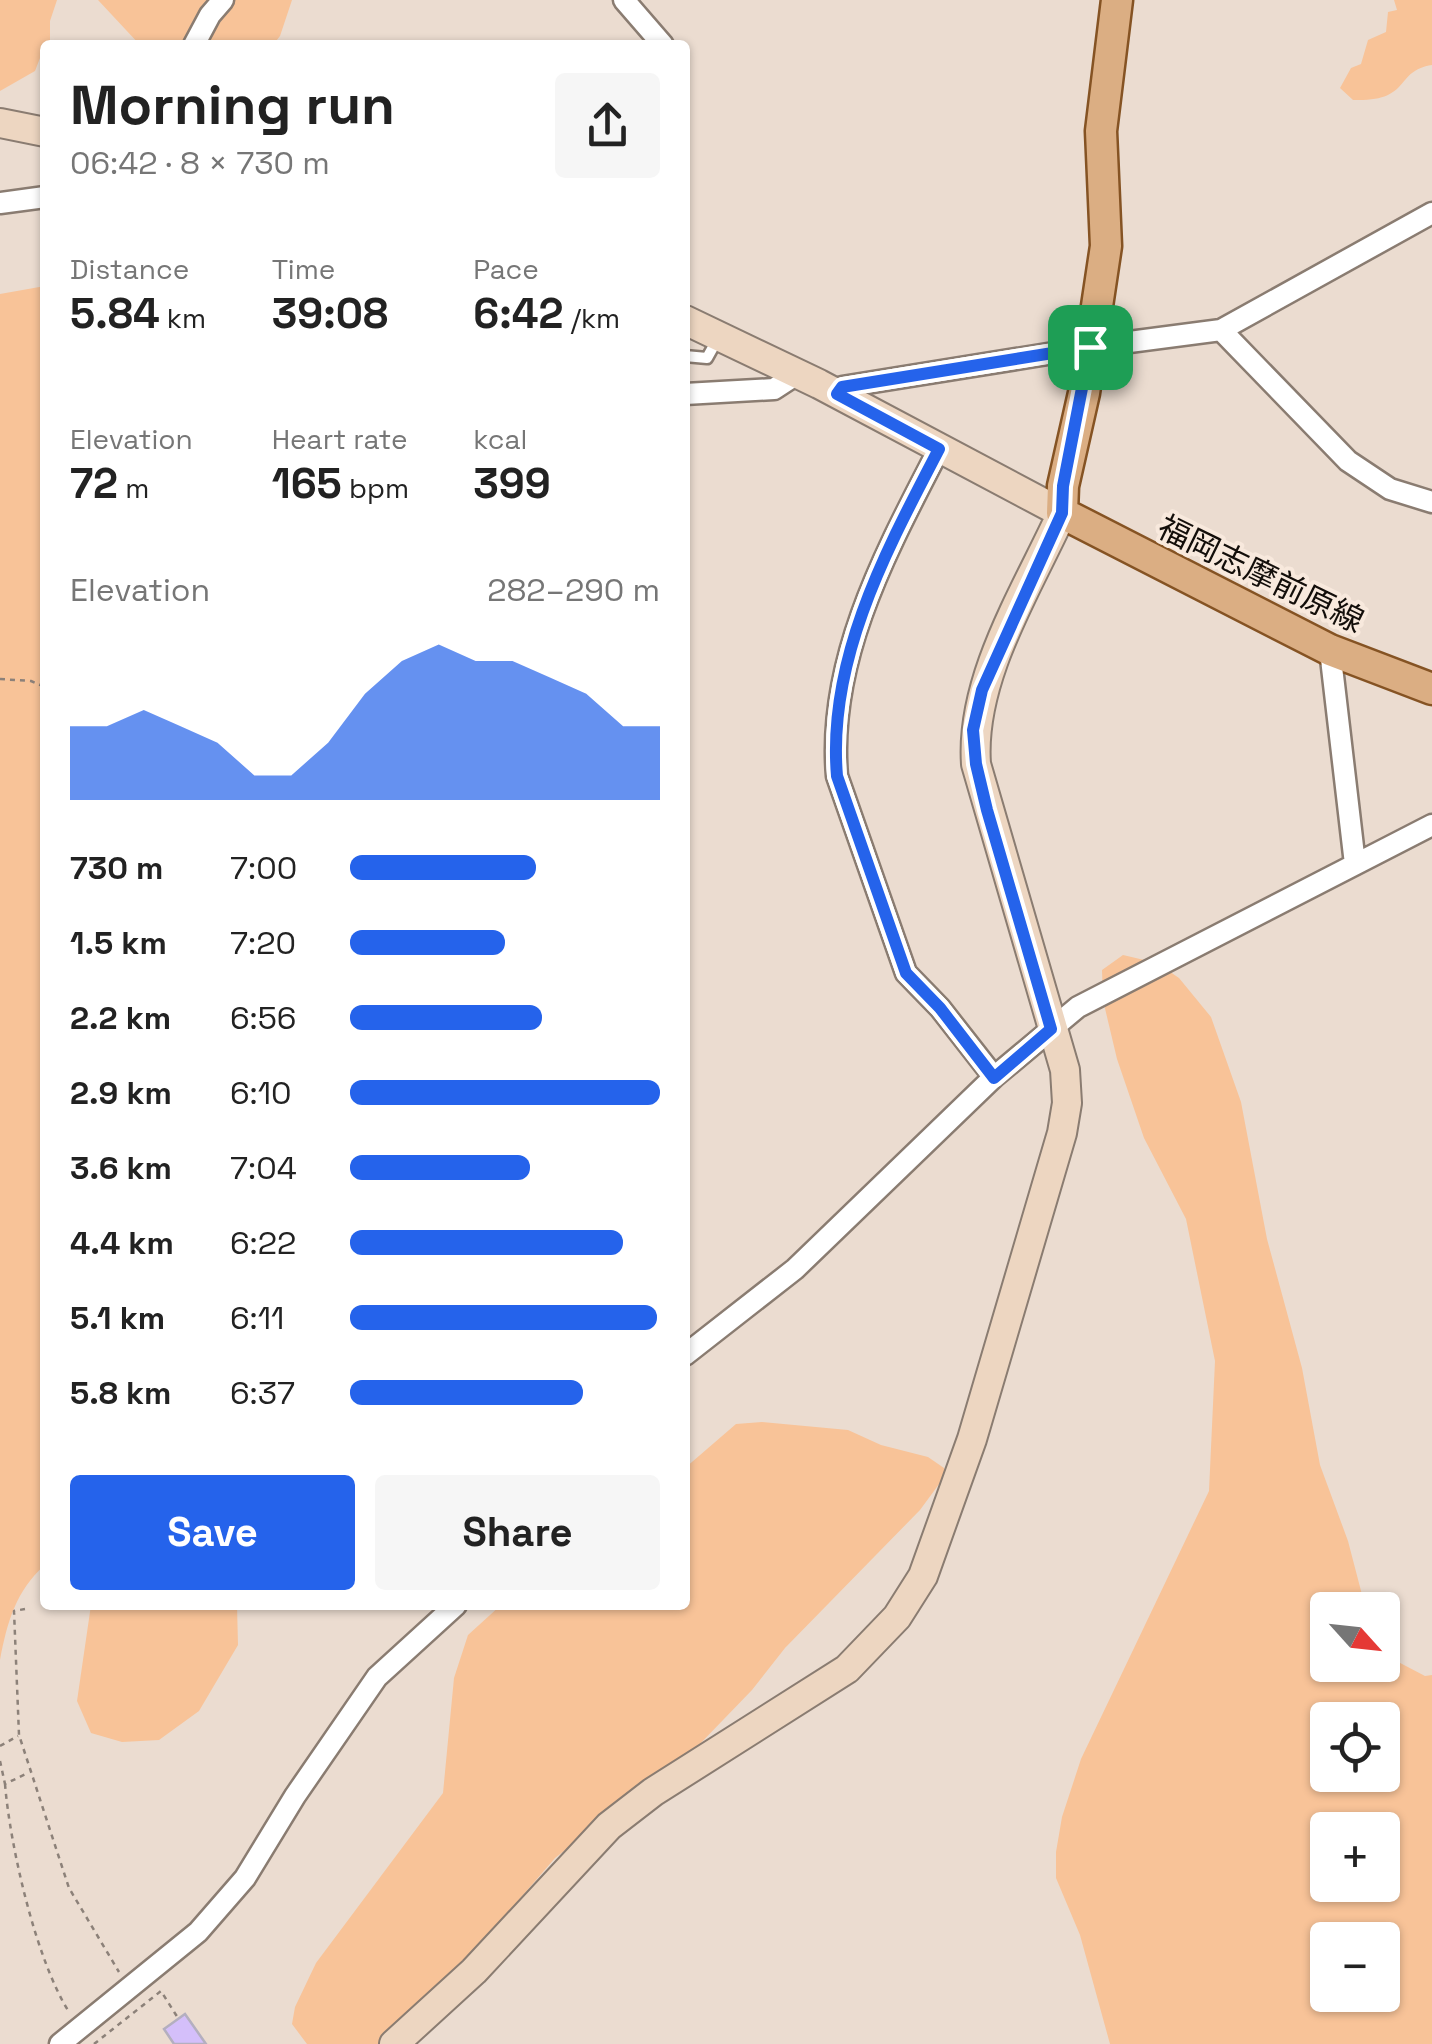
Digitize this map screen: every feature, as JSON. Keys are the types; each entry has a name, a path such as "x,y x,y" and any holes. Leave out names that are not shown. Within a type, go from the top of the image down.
{"main road":[{"path":"1062,513 1063,486 1106,246 1101,131 1118,0"},
{"name":"福岡志摩前原線","path":"1062,513 1330,650 1432,690"}],"street":[{"path":"197,40 210,15 224,0"},
{"path":"624,0 659,40"},
{"path":"0,124 40,131"},
{"path":"0,203 40,199"},
{"path":"837,394 842,387 1221,330 1432,213"},
{"path":"394,2044 474,1971 609,1826 653,1792 847,1668 897,1617 923,1576 972,1440 1062,1133 1067,1103 1065,1070 987,810 973,730 982,690 1062,513 837,394 690,322"},
{"path":"1221,330 1348,461 1390,489 1432,502"},
{"path":"690,394 774,389 797,374"},
{"path":"939,449 861,611 842,689 834,746 837,776 906,973 940,1008 994,1078"},
{"path":"1330,650 1354,864"},
{"path":"690,1352 795,1269 994,1078 1078,1007 1432,824"},
{"path":"60,2044 198,1932 245,1878 295,1796 377,1677 451,1610"}],"lane":[{"path":"690,356 707,358 719,334"}],"path":[{"path":"0,679 40,685"},
{"path":"25,1610 14,1611 19,1735 70,1888 128,1986"},
{"path":"0,1746 19,1735"},
{"path":"0,1761 36,1934 59,1997 78,2027"},
{"path":"5,1784 31,1772"},
{"path":"94,2044 161,1991 178,2018"}],"shaded area":[{"path":"0,0 57,0 50,21 50,40 40,40 35,71 0,91"},
{"path":"98,0 292,0 277,40 135,40"},
{"path":"1394,0 1432,0 1432,65 1412,73 1385,96 1353,100 1340,88 1351,68 1361,64 1368,40 1386,32 1388,12 1397,10"},
{"path":"40,287 40,1570 14,1608 0,1660 0,294"},
{"path":"1123,955 1157,963 1179,978 1211,1017 1241,1102 1267,1239 1302,1368 1320,1465 1348,1541 1361,1592 1310,1592 1310,1682 1400,1682 1400,1663 1425,1676 1432,1675 1432,2044 1110,2044 1080,1935 1056,1878 1062,1817 1081,1759 1209,1491 1215,1361 1186,1219 1144,1138 1117,1059 1103,1000 1102,970"},
{"path":"762,1422 848,1430 881,1445 928,1457 944,1468 945,1476 920,1510 785,1648 752,1690 695,1749 555,1858 474,1952 378,2044 307,2044 292,2024 295,2007 316,1963 443,1793 454,1678 468,1635 496,1610 690,1610 690,1464 736,1424"},
{"path":"90,1610 237,1610 238,1645 199,1711 159,1740 122,1742 91,1733 77,1701"}],"building":[{"path":"185,2014 206,2044 174,2044 164,2029"}],"route":[{"path":"1090,347 1084,394 1063,486 1062,513 982,690 973,730 987,810 1051,1029 994,1078 940,1008 906,973 837,776 834,746 842,689 861,611 939,449 837,394 842,387 1090,347"}]}
